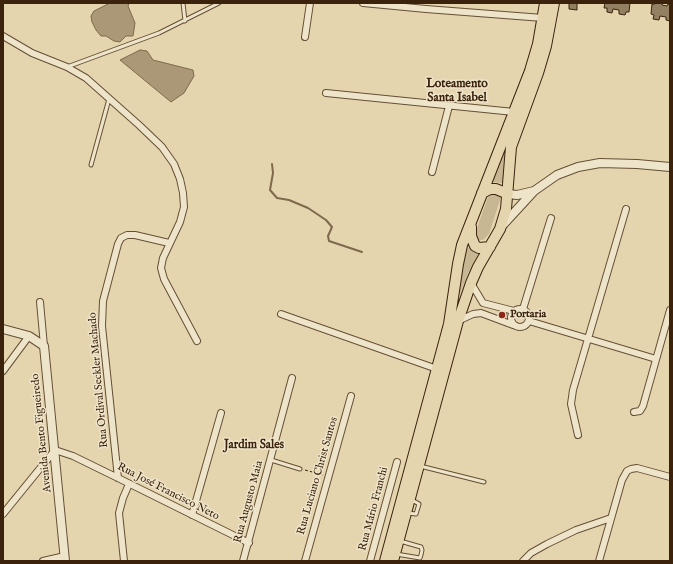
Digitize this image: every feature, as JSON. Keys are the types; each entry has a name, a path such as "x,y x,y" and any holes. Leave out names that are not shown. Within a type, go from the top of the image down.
{"main road":[{"path":"385,561 449,324 462,245 530,71 538,44 545,3"},
{"path":"394,557 458,321 471,283 478,267 500,229 506,209 511,147 538,73 546,46 554,3"},
{"path":"482,193 490,189 496,189 508,194"},
{"path":"471,223 471,236 475,246 479,248 490,246"}],"street":[{"path":"306,37 310,3"},
{"path":"363,3 543,18"},
{"path":"3,36 32,53 67,67 86,78 162,147 174,164 180,179 184,208 180,222 163,258 162,268 164,279 197,341"},
{"path":"326,93 514,112"},
{"path":"432,172 449,106"},
{"path":"500,229 534,191 558,176 578,167 600,163 670,167"},
{"path":"508,194 517,195 534,191"},
{"path":"578,434 571,404 573,390 626,209"},
{"path":"523,309 551,218"},
{"name":"Rua Ordival Seckler Machado","path":"118,478 102,326 103,301 118,244 122,238 127,234 169,243"},
{"path":"471,283 483,303 481,312"},
{"name":"Avenida Bento Figueiredo","path":"40,302 65,558"},
{"path":"483,303 514,311 523,309"},
{"path":"523,309 528,314 529,321"},
{"path":"634,412 640,411 643,406 670,310"},
{"path":"513,325 511,322 511,316 514,311"},
{"path":"458,321 472,314 481,312 519,327 527,324 529,321"},
{"path":"281,314 437,369"},
{"path":"529,321 656,358"},
{"path":"3,329 29,336 44,346"},
{"path":"3,371 29,336"},
{"name":"Rua Augusto Maia","path":"243,561 292,378"},
{"name":"Rua Luciano Christ Santos","path":"305,561 351,396"},
{"path":"192,515 221,413"},
{"path":"3,514 55,450"},
{"name":"Rua José Francisco Neto","path":"55,450 73,456 249,543"},
{"name":"Rua Mário Franchi","path":"370,561 397,462"},
{"path":"599,561 622,480 627,471 631,468 637,468 670,477"},
{"path":"124,561 119,513 123,498 130,484"},
{"path":"523,561 531,553 576,530 611,518"},
{"path":"43,561 65,558"}],"lane":[{"path":"183,3 186,21"},
{"path":"67,67 159,33 186,21 219,3"},
{"path":"91,165 109,98"},
{"path":"270,460 300,468"},
{"path":"418,466 484,482"},
{"path":"394,557 420,558 421,555 421,547 398,540"}],"path":[{"path":"300,468 328,477"}],"shaded area":[{"path":"110,3 129,3 128,6 135,23 133,36 126,36 120,42 114,41 106,36 101,36 92,22 91,16 94,11"},
{"path":"140,50 147,51 153,60 193,70 194,76 184,93 171,102 120,60"},
{"path":"506,145 503,183 491,182"},
{"path":"497,193 501,197 489,234 483,240 477,240 475,236 476,231 489,194"},
{"path":"466,246 472,251 479,253 468,273 459,296"}],"building":[{"path":"569,3 577,3 577,10 569,9"},
{"path":"605,3 630,3 629,12 626,12 625,15 619,14 619,10 613,9 612,13 607,12 607,8 604,8"},
{"path":"662,3 662,5 667,6 670,4 670,21 666,20 666,17 660,16 659,20 653,19 654,15 651,14 652,4"},
{"name":"Portaria","path":"500,309 507,311 505,320 498,318"}],"waterway":[{"path":"272,164 273,173 270,190 277,198 289,200 308,208 326,220 332,227 328,236 329,241 362,252"}],"place":[{"name":"Portaria","path":"502,315"}],"district":[{"name":"Loteamento Santa Isabel","path":"457,92"},
{"name":"Jardim Sales","path":"254,446"}]}
